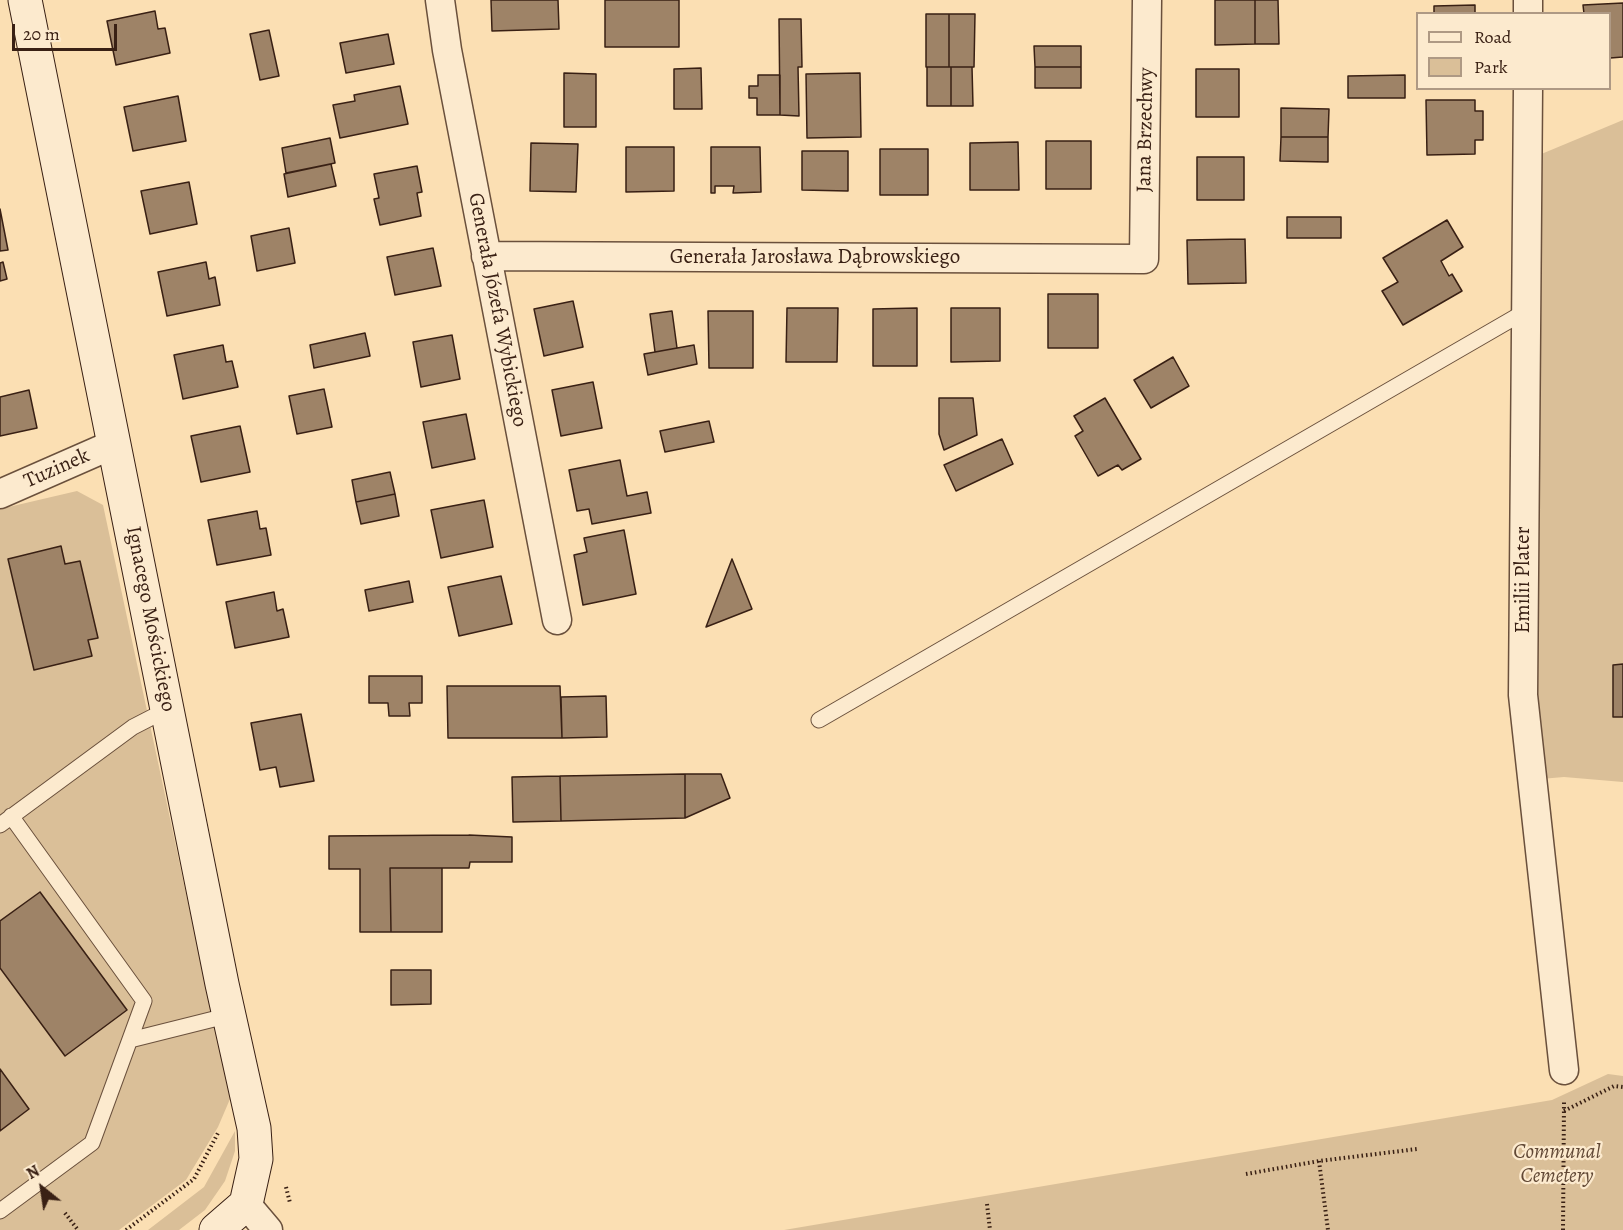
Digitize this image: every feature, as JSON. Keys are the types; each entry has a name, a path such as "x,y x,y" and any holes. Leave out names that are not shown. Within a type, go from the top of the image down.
{"street":[{"name":"Ignacego Mościckiego","path":"25,0 254,1128 256,1159 246,1204"},
{"name":"Generała Józefa Wybickiego","path":"440,0 447,50 557,620"},
{"name":"Jana Brzechwy","path":"1144,259 1147,0"},
{"name":"Emilii Plater","path":"1527,90 1523,695 1564,1070"},
{"name":"Generała Jarosława Dąbrowskiego","path":"486,256 1144,259"},
{"name":"Tuzinek","path":"0,494 114,444"},
{"path":"216,1230 246,1204 268,1230"}],"lane":[{"path":"819,720 1526,312"},
{"path":"0,1211 92,1143 144,1001 6,820 133,727 168,709"},
{"path":"130,1040 230,1015"}],"path":[{"path":"1563,1230 1564,1070"},
{"path":"1564,1112 1614,1086 1623,1087"},
{"path":"1246,1174 1319,1161 1417,1149"},
{"path":"1319,1161 1329,1230"},
{"path":"987,1204 990,1230"},
{"path":"65,1213 78,1230"}],"green space":[{"path":"1623,120 1623,782 1564,777 1529,780 1527,160"},
{"path":"77,491 103,505 230,1099 218,1127 186,1180 119,1230 0,1230 0,509"},
{"name":"Communal Cemetery","path":"1608,1074 1623,1076 1623,1230 784,1230 1552,1100"},
{"path":"235,1131 235,1151 225,1181 205,1210 179,1230 148,1230 204,1187"}],"building":[{"path":"491,0 558,0 559,29 492,31"},
{"path":"605,0 679,0 679,47 605,47"},
{"path":"1215,0 1255,0 1255,44 1215,45"},
{"path":"1255,0 1278,0 1279,44 1255,44"},
{"path":"1623,3 1623,57 1611,58 1611,12 1584,12 1583,5"},
{"path":"1475,5 1475,12 1434,12 1434,6"},
{"path":"155,11 158,29 165,28 170,53 116,65 107,21"},
{"path":"926,14 949,14 949,67 926,67"},
{"path":"949,14 975,14 974,67 949,67"},
{"path":"779,19 801,19 802,67 798,67 799,116 780,115"},
{"path":"269,30 279,76 260,80 250,34"},
{"path":"388,34 394,64 346,73 340,43"},
{"path":"1034,46 1081,46 1081,67 1035,67"},
{"path":"927,67 951,67 951,106 927,106"},
{"path":"951,67 972,67 973,106 951,106"},
{"path":"1035,67 1081,67 1081,88 1035,88"},
{"path":"701,68 702,109 674,109 674,69"},
{"path":"1196,69 1239,69 1239,117 1196,117"},
{"path":"564,73 596,74 596,127 564,127"},
{"path":"860,73 861,137 807,138 806,74"},
{"path":"758,75 780,75 780,115 757,115 757,98 749,98 749,86 758,86"},
{"path":"1405,75 1405,98 1348,98 1348,76"},
{"path":"400,86 408,124 340,138 333,105 355,101 354,95"},
{"path":"178,96 186,141 133,151 124,107"},
{"path":"1426,100 1475,100 1475,111 1483,111 1483,140 1475,140 1475,154 1427,155"},
{"path":"1281,108 1329,109 1328,137 1281,137"},
{"path":"1281,137 1328,137 1328,162 1280,161"},
{"path":"330,138 335,163 286,173 282,148"},
{"path":"1046,141 1091,141 1091,189 1046,189"},
{"path":"1018,142 1019,190 970,190 970,143"},
{"path":"531,143 578,144 576,192 530,191"},
{"path":"626,147 674,147 674,191 626,192"},
{"path":"711,147 760,147 761,192 733,193 734,186 715,186 715,193 711,193"},
{"path":"880,149 928,149 928,195 880,195"},
{"path":"802,151 848,151 848,191 802,190"},
{"path":"1197,157 1244,157 1244,200 1197,200"},
{"path":"331,164 336,186 288,197 284,174"},
{"path":"417,166 422,192 417,193 421,216 380,225 374,199 379,198 374,174"},
{"path":"189,182 197,224 150,234 141,191"},
{"path":"0,209 8,250 0,251"},
{"path":"1287,217 1341,217 1341,238 1287,238"},
{"path":"1447,220 1463,247 1441,261 1449,276 1452,274 1462,291 1403,325 1382,291 1398,282 1383,258"},
{"path":"289,228 295,263 257,271 251,236"},
{"path":"1245,239 1246,283 1188,284 1187,240"},
{"path":"433,248 441,286 395,295 387,257"},
{"path":"3,262 7,279 0,281 0,263"},
{"path":"206,262 209,279 215,277 220,305 167,316 158,272"},
{"path":"1048,294 1098,294 1098,348 1048,348"},
{"path":"573,301 583,347 544,356 534,309"},
{"path":"787,308 838,308 837,362 786,362"},
{"path":"917,308 917,366 873,366 873,309"},
{"path":"951,308 1000,308 1000,361 951,362"},
{"path":"672,311 677,348 655,352 650,314"},
{"path":"708,311 753,311 753,368 709,368"},
{"path":"365,333 370,356 314,368 310,345"},
{"path":"452,335 460,379 421,387 413,342"},
{"path":"223,345 226,362 232,361 238,387 183,399 174,355"},
{"path":"694,345 697,364 648,375 644,354"},
{"path":"1173,357 1189,386 1151,408 1134,380"},
{"path":"593,382 602,428 561,436 552,390"},
{"path":"324,389 332,427 297,434 289,396"},
{"path":"29,390 37,428 0,436 0,397"},
{"path":"939,398 973,398 977,435 944,450 939,434"},
{"path":"1105,398 1141,459 1122,470 1118,465 1098,476 1075,436 1083,431 1074,416"},
{"path":"466,414 475,459 432,468 423,422"},
{"path":"709,421 714,442 665,452 660,431"},
{"path":"240,426 250,472 201,482 191,436"},
{"path":"1002,439 1013,464 956,491 944,465"},
{"path":"620,460 627,496 647,492 651,513 592,524 589,509 577,511 569,470"},
{"path":"390,472 395,494 356,502 352,480"},
{"path":"395,494 399,516 361,524 356,502"},
{"path":"484,500 493,547 441,558 431,510"},
{"path":"257,511 260,529 266,528 271,555 217,565 208,520"},
{"path":"624,530 636,594 583,605 574,555 587,552 584,538"},
{"path":"61,546 65,564 80,561 98,638 88,640 92,656 34,670 8,559"},
{"path":"732,559 752,609 706,627"},
{"path":"501,576 512,624 459,636 448,587"},
{"path":"409,581 413,602 369,611 365,590"},
{"path":"274,592 277,611 283,609 289,637 235,648 226,602"},
{"path":"1623,664 1623,717 1613,717 1613,665"},
{"path":"369,676 422,676 422,703 409,703 410,716 389,716 388,703 369,703"},
{"path":"447,686 560,686 562,738 448,738"},
{"path":"606,696 607,737 562,738 561,697"},
{"path":"301,714 314,781 280,787 276,767 260,770 251,723"},
{"path":"685,774 721,774 730,798 685,818"},
{"path":"685,774 685,818 561,821 560,776"},
{"path":"560,776 561,821 513,822 512,777"},
{"path":"329,836 512,837 512,862 470,862 469,868 390,868 391,932 360,932 360,869 329,869"},
{"path":"390,868 442,868 442,932 391,932"},
{"path":"40,892 127,1010 65,1056 0,968 0,921"},
{"path":"391,970 431,970 431,1004 391,1005"},
{"path":"0,1069 29,1109 0,1131"}]}
